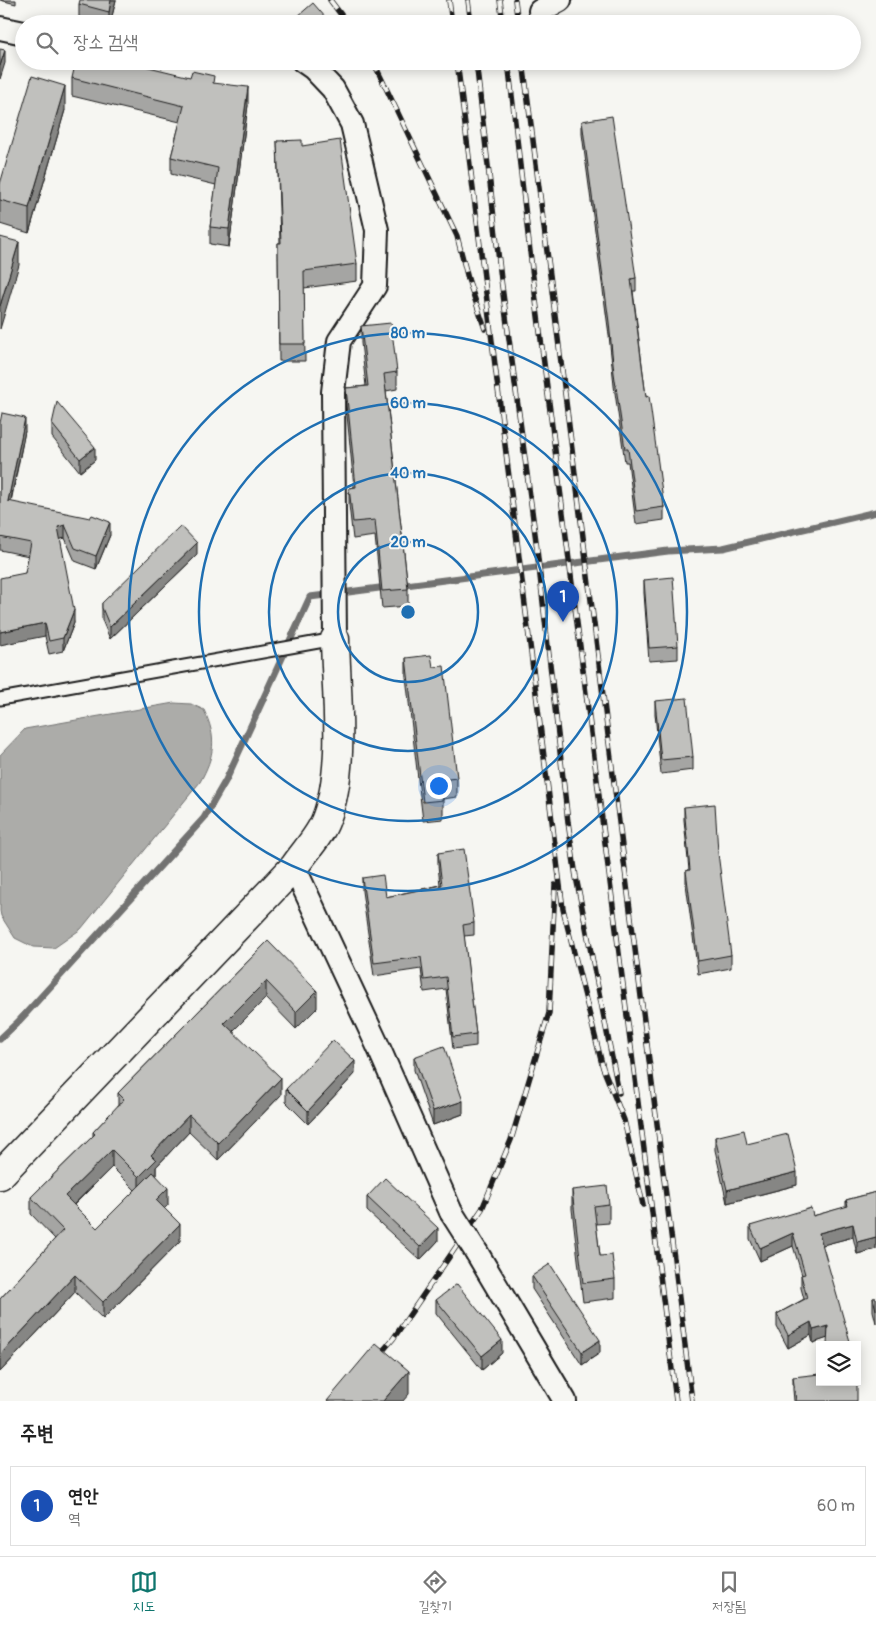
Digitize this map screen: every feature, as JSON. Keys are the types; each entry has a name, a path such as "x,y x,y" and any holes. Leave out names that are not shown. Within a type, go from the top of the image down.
{"main road":[{"path":"0,1175 294,867 326,821 335,790 337,760 335,639"}],"street":[{"path":"540,11 560,0"},
{"path":"0,28 15,31"},
{"path":"315,70 333,89 352,124 377,230 375,286 340,342 332,392 335,639"},
{"path":"294,867 378,1044 451,1212 565,1401"}],"lane":[{"path":"0,699 335,639"}],"shaded area":[{"path":"174,703 191,704 204,710 211,729 211,755 200,782 81,929 54,948 33,947 15,938 1,916 0,911 0,755 25,729"}],"building":[{"path":"80,0 111,0 109,12 79,4"},
{"path":"313,3 323,15 299,15"},
{"path":"0,49 5,50 0,66"},
{"path":"74,70 161,70 190,77 192,71 214,76 213,83 248,87 229,229 210,227 218,168 171,157 184,106 72,78"},
{"path":"32,76 65,86 29,208 0,200 0,184"},
{"path":"612,116 636,278 631,279 646,397 649,396 664,507 636,511 628,449 625,449 614,373 582,121"},
{"path":"302,140 302,146 340,140 357,264 304,271 305,344 279,344 278,243 281,243 277,141"},
{"path":"0,237 19,242 0,306"},
{"path":"391,323 397,372 384,374 408,589 382,591 375,520 353,522 349,488 356,487 346,388 368,386 361,326"},
{"path":"57,402 95,447 80,459 52,424"},
{"path":"2,413 25,418 8,501 90,518 92,515 110,522 96,556 75,548 65,525 58,527 74,610 63,638 49,641 45,623 0,632 0,578 25,573 31,543 0,537 0,423"},
{"path":"181,526 197,543 110,627 102,608 102,603"},
{"path":"673,577 678,646 649,648 644,580"},
{"path":"431,655 433,667 444,666 457,778 440,780 443,800 423,802 406,658"},
{"path":"687,698 693,757 661,760 655,701"},
{"path":"715,804 718,853 731,955 698,961 686,871 690,870 684,807"},
{"path":"464,849 474,923 463,925 476,1034 453,1037 446,977 424,980 421,957 374,963 362,878 383,875 386,897 442,885 438,853"},
{"path":"268,941 317,991 296,1012 266,981 224,1023 281,1078 218,1143 189,1115 151,1155 156,1160 139,1177 112,1150 65,1196 97,1228 153,1172 168,1188 156,1200 180,1224 103,1302 75,1275 0,1355 0,1299 63,1230 31,1197 95,1134 93,1132 124,1099 118,1093"},
{"path":"333,1040 355,1061 308,1111 286,1089"},
{"path":"444,1046 463,1101 433,1111 414,1057"},
{"path":"744,1130 747,1144 788,1134 797,1172 727,1190 715,1137"},
{"path":"385,1178 438,1228 420,1247 367,1197"},
{"path":"607,1186 609,1204 594,1206 600,1256 612,1255 615,1279 583,1283 572,1190"},
{"path":"876,1192 876,1237 857,1242 853,1224 819,1233 850,1341 827,1341 828,1326 813,1330 811,1322 788,1335 777,1314 807,1298 801,1275 805,1274 793,1233 760,1248 750,1226 811,1208 813,1216 848,1206 846,1200"},
{"path":"550,1264 600,1340 582,1352 532,1276"},
{"path":"457,1284 502,1340 482,1356 436,1300"},
{"path":"873,1298 876,1298 876,1310"},
{"path":"376,1343 409,1371 383,1401 327,1401"},
{"path":"816,1374 816,1386 857,1386 857,1401 796,1401 793,1377"}],"waterway":[{"path":"398,586 668,551 723,548 876,512"},
{"path":"0,1039 18,1022 204,818 226,780 310,597 387,587"}],"railway":[{"path":"330,0 341,15"},
{"path":"449,0 451,15"},
{"path":"468,0 470,15"},
{"path":"500,0 502,15"},
{"path":"515,0 517,15"},
{"path":"377,70 457,236 468,279 485,329"},
{"path":"458,70 563,909 603,1068 624,1120 643,1205"},
{"path":"477,70 501,279 536,541 568,822 576,877 619,1093"},
{"path":"509,70 532,269 676,1401"},
{"path":"524,70 692,1401"},
{"path":"374,1361 393,1339 482,1209 511,1140 549,1013 555,885"}],"place":[{"name":"연안","path":"563,622"}]}
